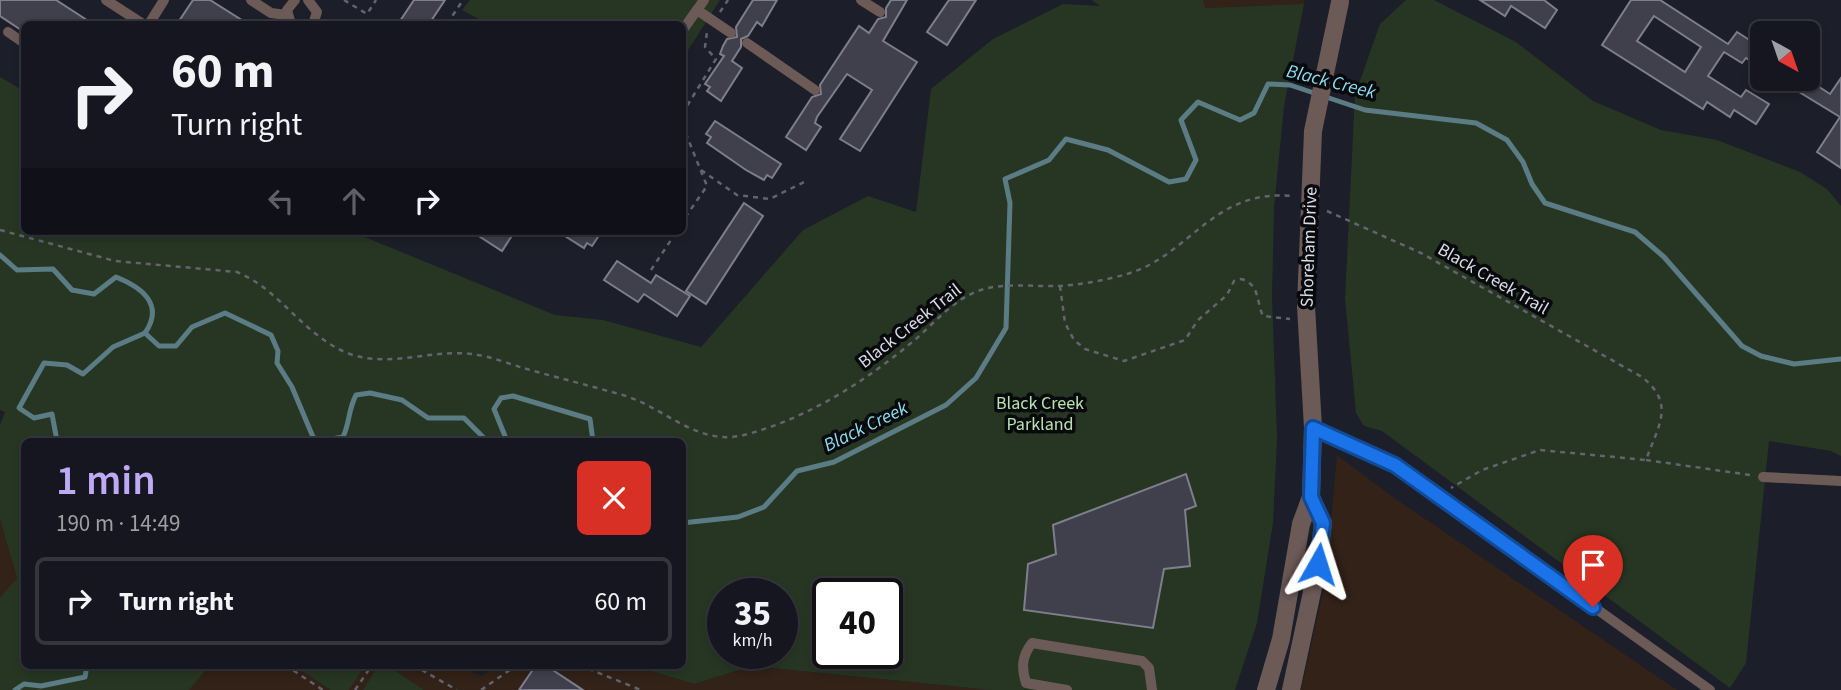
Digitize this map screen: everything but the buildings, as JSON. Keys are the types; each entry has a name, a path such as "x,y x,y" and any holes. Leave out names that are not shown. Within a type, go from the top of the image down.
{"street":[{"name":"Shoreham Drive","path":"1266,690 1281,639 1301,524 1311,497 1313,428 1306,313 1314,131 1340,1"},
{"name":"Shoreham Drive","path":"1291,690 1323,523 1311,497"}],"lane":[{"path":"106,0 138,21"},
{"path":"151,21 164,0"},
{"path":"251,0 288,20 289,5 295,0"},
{"path":"308,0 316,7 315,21"},
{"path":"686,25 704,0"},
{"path":"861,0 880,12"},
{"path":"697,10 731,33"},
{"path":"8,32 21,41"},
{"path":"747,43 815,90"},
{"path":"1313,428 1371,452 1440,497 1710,690"},
{"path":"1763,477 1841,481"},
{"path":"1067,690 1026,683 1022,671 1024,654 1032,643 1142,661 1149,668 1152,690"}],"path":[{"path":"344,0 367,14 376,0"},
{"path":"449,21 463,0"},
{"path":"686,108 716,59 705,47 706,33 728,0"},
{"path":"686,134 707,186 686,216"},
{"path":"701,170 737,195 770,199 806,181"},
{"name":"Black Creek Trail","path":"0,230 115,261 237,272 254,279 275,294 323,341 354,355 387,358 472,354 624,395 686,427 710,436 727,438 793,416 860,381 960,300 974,292 1000,287 1060,286 1117,276 1144,268 1214,215 1245,201 1291,196 1302,201"},
{"name":"Black Creek Trail","path":"1326,210 1422,253 1653,385 1663,405 1662,416 1646,460"},
{"path":"651,270 674,235"},
{"path":"1060,286 1065,323 1074,340 1085,349 1124,361 1185,340 1198,320 1227,295 1234,281 1241,279 1247,280 1256,291 1263,316 1306,313"},
{"path":"1440,497 1482,470 1540,450 1646,460 1763,477"},
{"path":"291,669 323,690"},
{"path":"355,690 369,669"},
{"path":"420,669 457,690"},
{"path":"481,690 511,669"},
{"path":"589,669 641,690"}],"shaded area":[{"path":"1203,0 1305,0 1304,4 1204,8"},
{"path":"1337,455 1393,497 1677,690 1301,690 1325,583"},
{"path":"0,478 21,490 21,669 466,669 482,676 492,669 645,669 694,684 742,669 782,669 991,690 0,690"}],"green space":[{"path":"470,0 720,0 686,53 686,21 482,21 462,10"},
{"name":"Black Creek Parkland","path":"1092,0 1203,0 1205,8 1304,4 1284,106 1274,208 1272,297 1277,438 1273,523 1257,623 1235,690 991,690 782,669 798,669 798,578 707,578 707,669 742,669 694,684 645,669 686,669 686,438 21,438 21,669 207,669 189,690 0,690 0,598 17,578 0,519 0,425 5,412 0,410 0,77 21,89 21,235 360,235 555,315 603,320 701,347 803,230 868,196 916,212 931,89 993,39 1063,4 1100,6"},
{"path":"1406,0 1434,0 1516,42 1593,101 1661,130 1717,140 1800,172 1827,189 1841,206 1841,456 1831,451 1769,441 1746,663 1730,688 1382,431 1364,426 1356,413 1345,298 1355,95 1380,24"},
{"path":"299,669 362,669 349,690 331,690"},
{"path":"376,669 392,669 424,690 363,690"}],"waterway":[{"name":"Black Creek","path":"686,523 738,517 764,507 797,471 834,462 946,405 976,378 1006,328 1010,203 1005,179 1049,160 1066,139 1108,150 1169,182 1186,179 1196,160 1181,120 1198,102 1240,120 1254,113 1268,84 1290,85 1365,110 1476,123 1507,140 1523,162 1532,184 1545,203 1635,232 1664,257 1742,346 1761,356 1794,364 1841,359"},
{"name":"Black Creek","path":"0,255 17,270 53,269 72,290 94,294 116,277 125,281 141,291 151,305 151,323 145,333"},
{"name":"Black Creek","path":"145,333 159,346 176,346 192,327 225,313 271,335 278,351 277,363 292,387 315,438"},
{"path":"56,438 52,414 34,418 19,408 44,363 67,365 83,374 113,347 145,333"},
{"name":"Black Creek","path":"337,438 343,437 356,395 370,393 402,400 428,418 464,418 484,438"},
{"name":"Black Creek","path":"506,438 494,409 501,398 513,396 590,419 593,438"},
{"path":"15,690 24,684 41,686 85,677 86,669"}],"route":[{"path":"1318,564 1323,523 1311,497 1313,428 1395,465 1593,607"}]}
